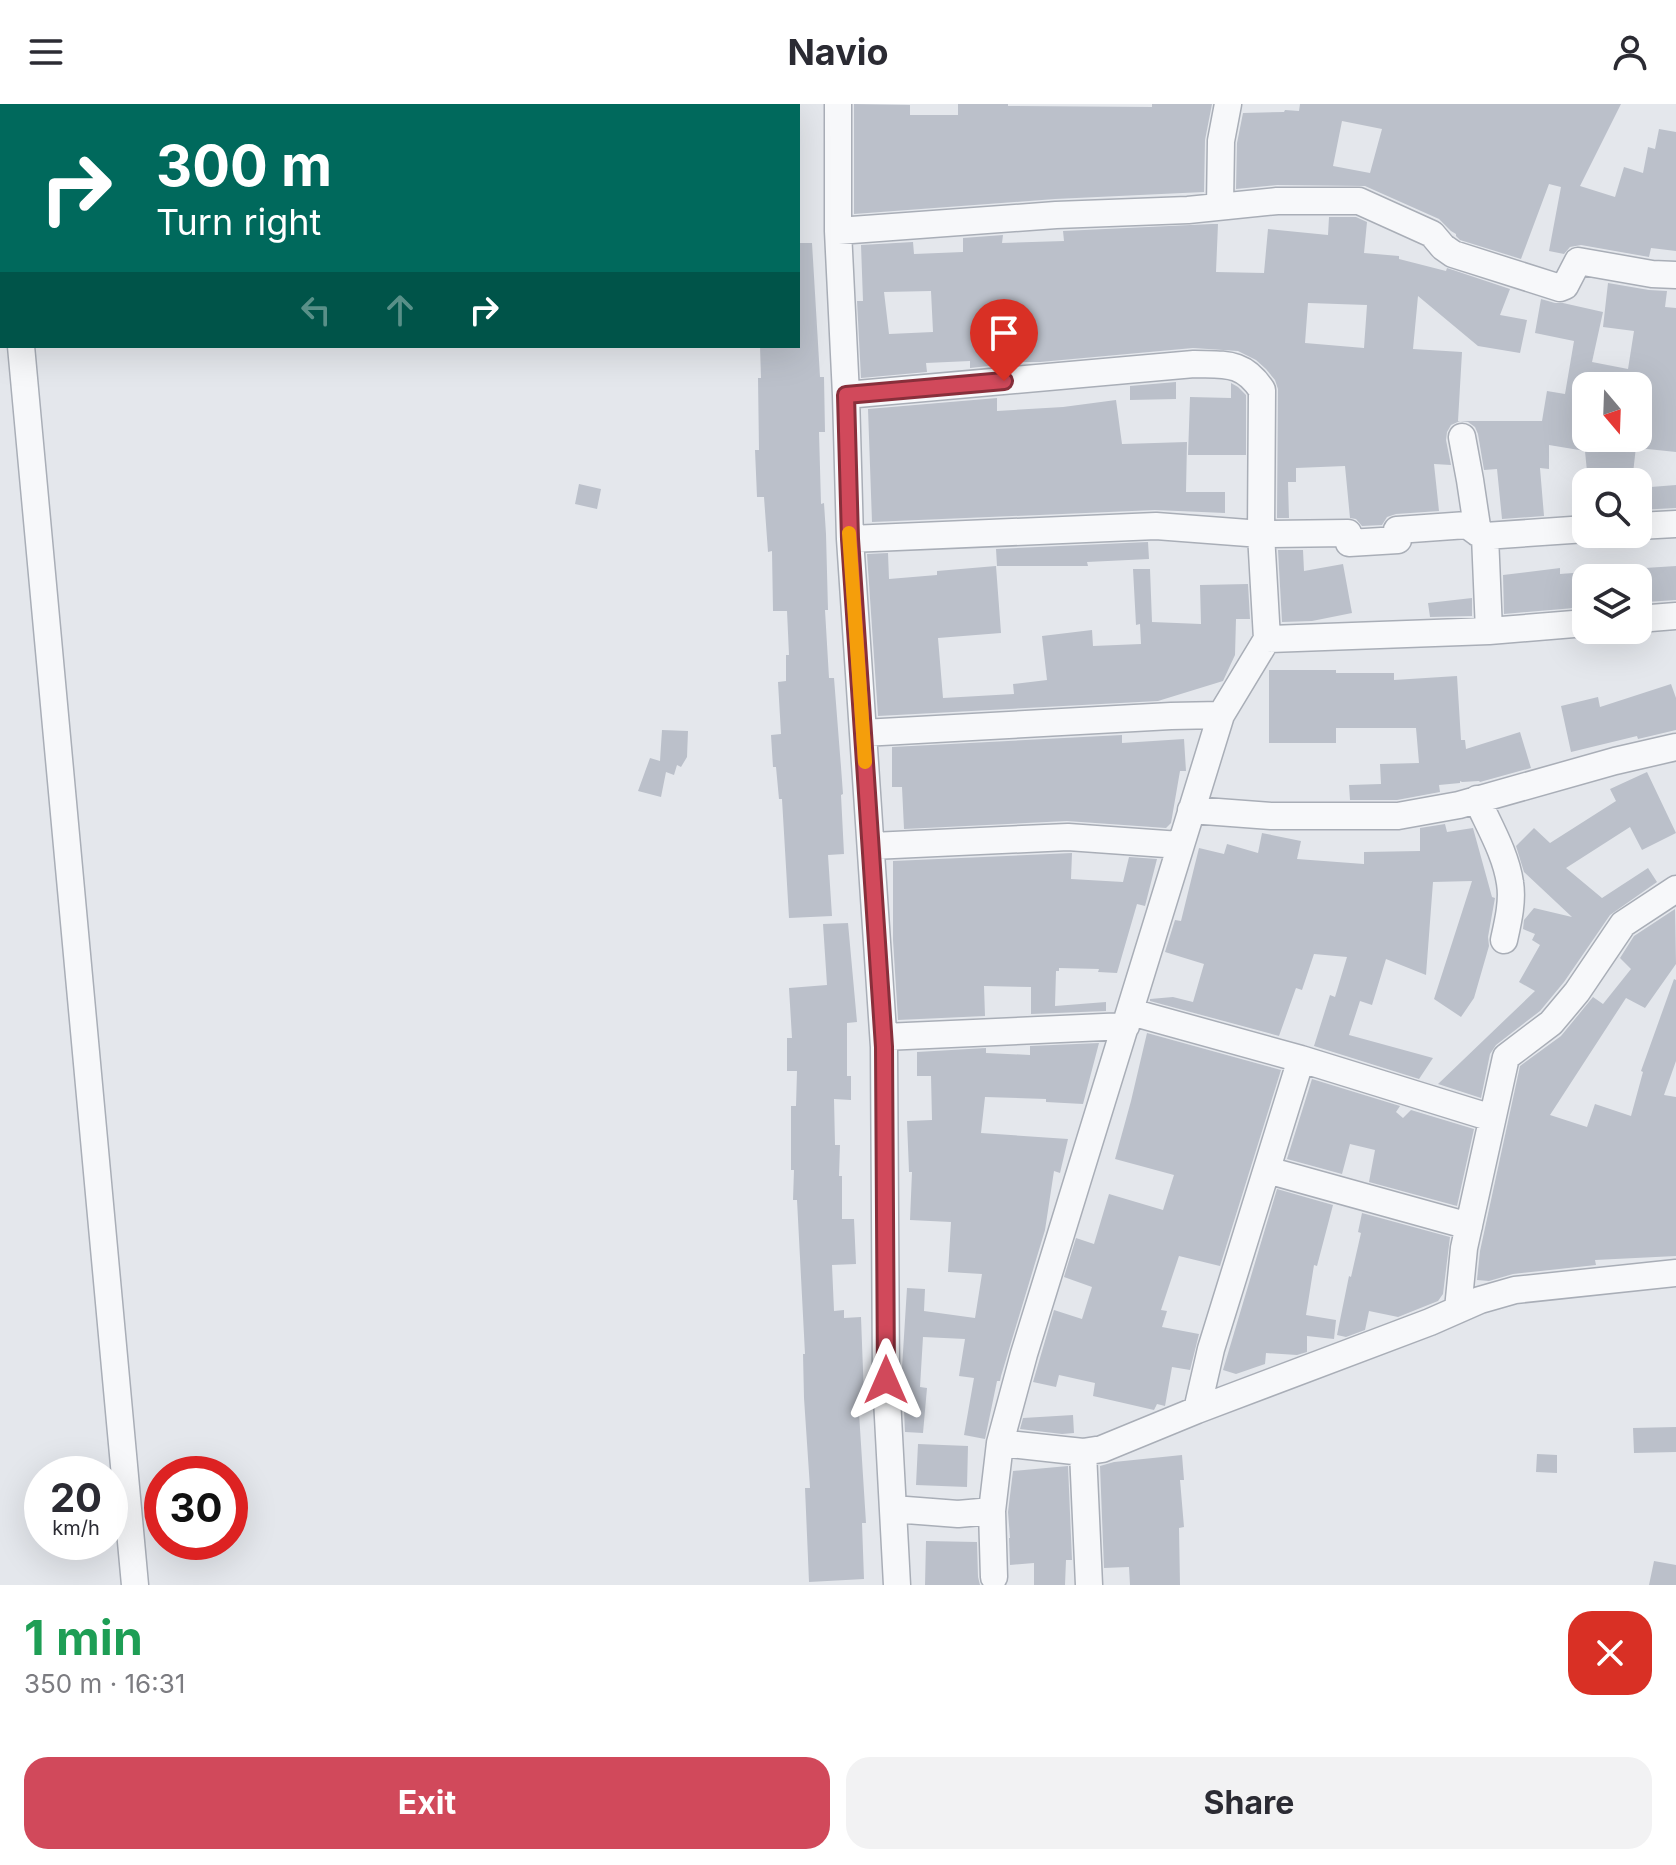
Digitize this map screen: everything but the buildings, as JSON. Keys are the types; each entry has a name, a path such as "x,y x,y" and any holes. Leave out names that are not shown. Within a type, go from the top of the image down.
{"street":[{"path":"838,104 838,231 850,539 884,1037 886,1380 897,1585"},
{"path":"1220,206 1221,141 1228,104"},
{"path":"838,231 1056,215 1188,210 1277,201 1359,201 1432,234 1453,254 1560,288 1565,286 1578,261 1652,274 1676,275"},
{"path":"21,348 135,1585"},
{"path":"846,395 1194,364 1235,365 1252,375 1262,390 1261,534 1267,639 1221,715 1024,1354 1000,1443 992,1511 994,1577"},
{"path":"1462,437 1481,534 1489,631"},
{"path":"1652,525 1676,524"},
{"path":"850,539 1156,526 1261,534 1348,533 1349,543 1362,544 1398,540 1397,530 1467,525 1481,534 1572,530"},
{"path":"1652,618 1676,616"},
{"path":"1267,639 1489,631 1572,624"},
{"path":"863,733 1221,715"},
{"path":"1191,810 1271,816 1398,816 1477,799 1676,747"},
{"path":"1477,799 1502,854 1510,883 1510,912 1504,940"},
{"path":"872,846 1068,837 1180,845"},
{"path":"1458,1309 1464,1248 1506,1057 1551,1023 1577,992 1623,924 1676,889"},
{"path":"884,1037 1128,1019 1301,1059 1492,1118"},
{"path":"1197,1410 1211,1349 1301,1059"},
{"path":"1267,1170 1469,1226"},
{"path":"1000,1443 1083,1452 1102,1449 1480,1300 1515,1290 1676,1273"},
{"path":"1083,1452 1089,1585"},
{"path":"893,1509 958,1514 992,1511"}],"slow traffic":[{"path":"849,533 865,762"}],"route":[{"path":"886,1380 884,1047 850,539 846,395 1004,381"}]}
